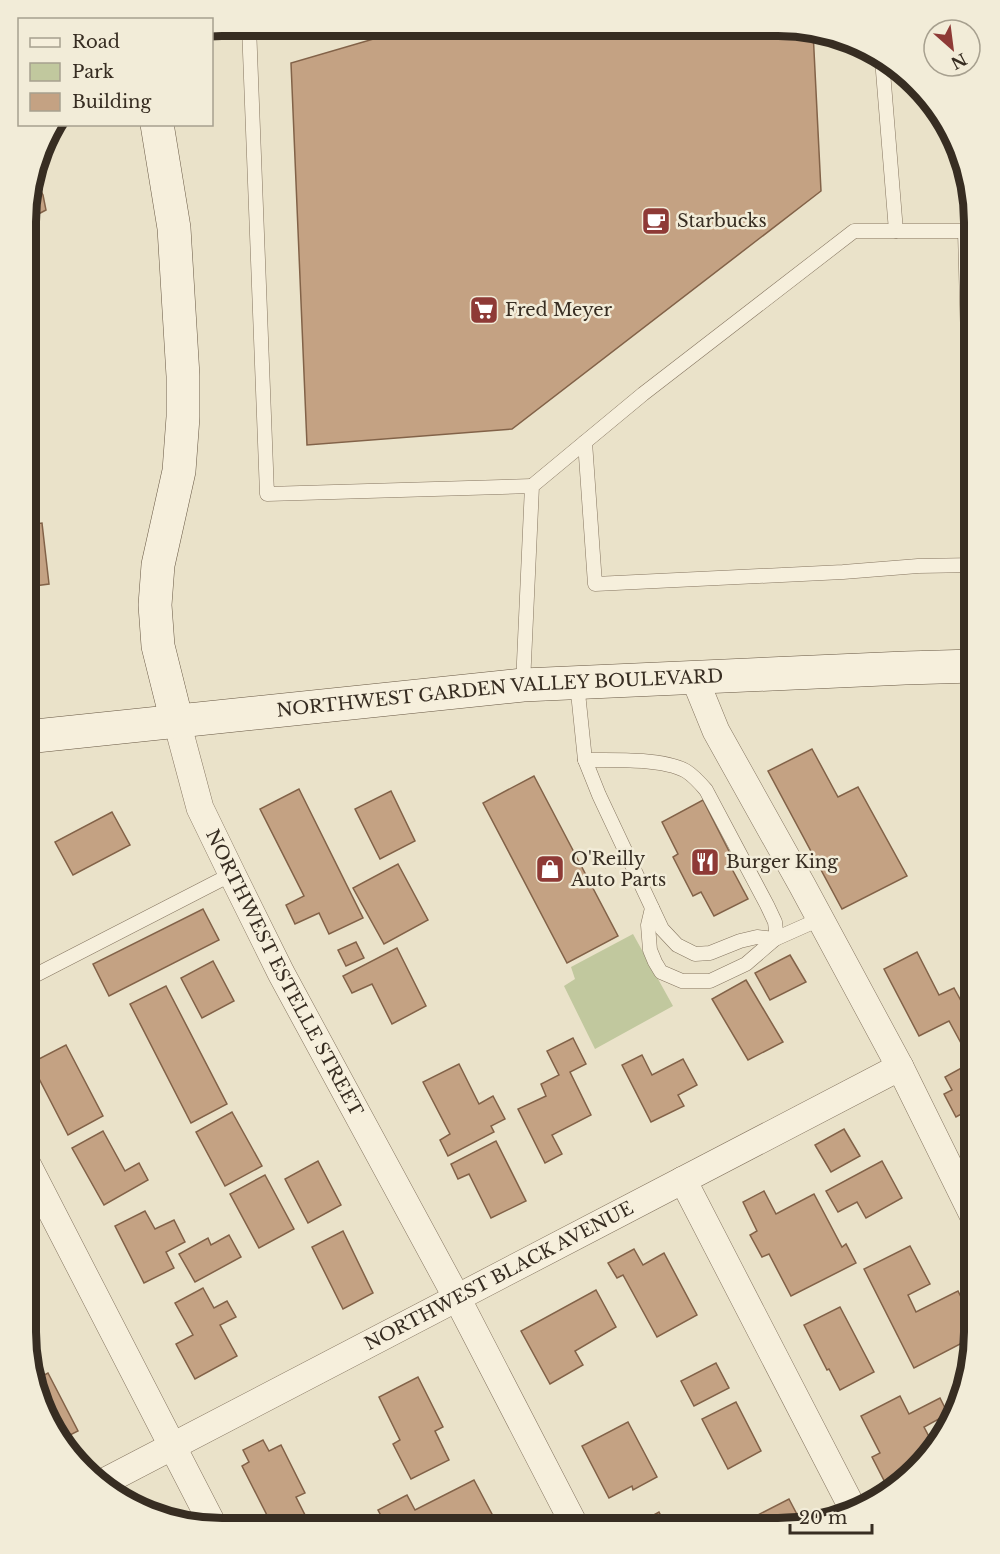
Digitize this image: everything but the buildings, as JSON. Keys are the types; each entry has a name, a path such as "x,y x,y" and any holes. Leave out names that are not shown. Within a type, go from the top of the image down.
{"main road":[{"name":"NORTHWEST ESTELLE STREET","path":"158,126 174,228 183,376 183,417 179,471 158,565 154,605 158,646 177,722"},
{"name":"NORTHWEST GARDEN VALLEY BOULEVARD","path":"36,736 524,685 964,666"}],"street":[{"path":"694,677 716,731 900,1068 964,1197"},
{"name":"NORTHWEST ESTELLE STREET","path":"177,722 200,808 232,874 281,972 457,1298 571,1518"},
{"name":"NORTHWEST BLACK AVENUE","path":"108,1480 900,1068"},
{"path":"683,1180 850,1503"},
{"path":"36,1181 209,1517"}],"lane":[{"path":"249,36 267,494 532,486 643,394 854,231 964,231"},
{"path":"883,69 896,231"},
{"path":"585,442 595,584 964,564"},
{"path":"524,685 532,486"},
{"path":"577,683 585,760 662,929 677,945 695,954 710,953 740,940 775,939"},
{"path":"585,760 628,760 674,766 695,777 706,790 767,905 775,922 775,939"},
{"path":"36,975 232,874"},
{"path":"651,908 648,925 650,950 655,962 662,972 682,981 710,981 746,963 775,939 820,918"}],"green space":[{"path":"633,934 673,1006 595,1049 564,986 575,979 571,967"}],"place":[{"name":"Starbucks","path":"656,221"},
{"name":"Fred Meyer","path":"484,310"},
{"name":"Burger King","path":"705,862"},
{"name":"O'Reilly Auto Parts","path":"550,869"}]}
